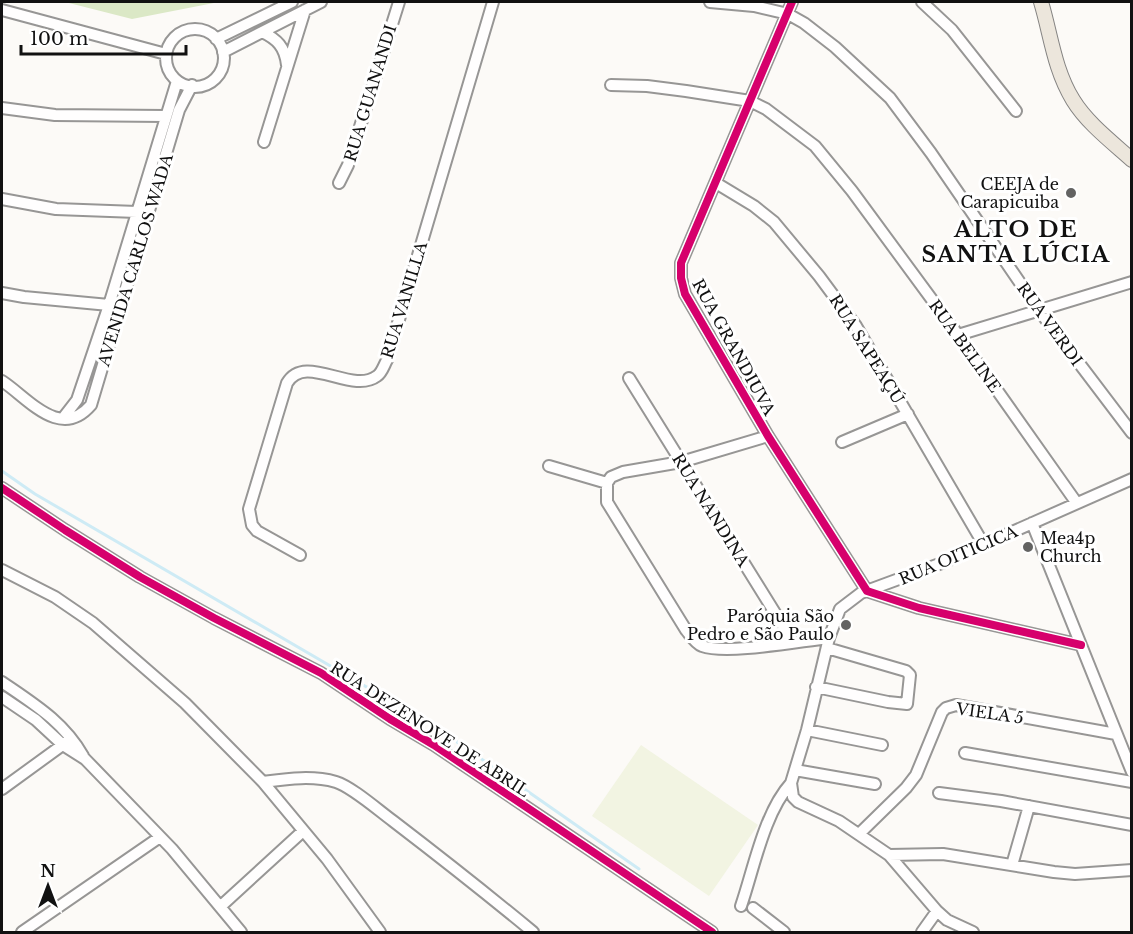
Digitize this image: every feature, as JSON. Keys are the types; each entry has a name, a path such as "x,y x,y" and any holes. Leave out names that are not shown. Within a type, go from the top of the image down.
{"main road":[{"path":"1046,4 1056,62 1072,100 1083,114 1131,160"}],"street":[{"path":"216,39 292,2"},
{"path":"223,52 321,2"},
{"name":"RUA GUANANDI","path":"339,183 348,165 399,2"},
{"name":"RUA VANILLA","path":"300,555 257,531 249,518 251,497 287,383 295,374 310,371 352,381 371,380 379,375 387,360 493,2"},
{"name":"RUA VERDI","path":"710,2 754,6 787,14 804,23 860,69 890,98 931,153 1038,309 1131,433"},
{"name":"RUA GRANDIUVA","path":"792,2 681,263 681,278 685,294 768,436 867,591"},
{"path":"922,2 952,30 1016,111"},
{"path":"2,10 166,54"},
{"path":"264,142 305,10"},
{"path":"192,29 201,30 216,39 223,52 223,64 213,80 206,84 192,86 177,81 170,74 166,64 169,45 183,31 192,29"},
{"path":"262,32 273,37 280,44 287,68"},
{"name":"AVENIDA CARLOS WADA","path":"63,418 77,400 109,304 177,81"},
{"name":"AVENIDA CARLOS WADA","path":"87,410 92,405 179,110 192,86"},
{"path":"610,86 666,88 750,101"},
{"name":"RUA BELINE","path":"750,101 766,109 815,147 852,191 958,335 1076,502"},
{"path":"2,108 55,115 165,116"},
{"name":"RUA SAPEAÇÚ","path":"716,183 754,206 774,222 794,244 856,326 984,544"},
{"path":"2,199 56,209 137,212"},
{"path":"958,335 1131,282"},
{"path":"2,293 109,304"},
{"name":"RUA NANDINA","path":"629,378 793,642"},
{"path":"2,381 47,415 63,418 76,416 87,410 77,400"},
{"path":"842,441 908,414"},
{"path":"768,436 681,462 623,472 610,477 605,496 609,508 686,630 696,642 712,648 793,642 828,643 906,671 910,675 907,704 816,687"},
{"path":"549,466 607,483"},
{"name":"RUA OITICICA","path":"741,906 768,825 782,793 791,783 807,730 828,643 840,609 852,598 867,591 923,571 1131,479"},
{"name":"RUA DEZENOVE DE ABRIL","path":"2,488 140,577 338,683 712,933"},
{"path":"1032,523 1131,772"},
{"path":"2,570 55,597 93,623 185,703 263,782 339,875 380,933"},
{"path":"867,591 919,608 1081,645"},
{"path":"2,682 53,719 73,737 85,759"},
{"path":"2,697 36,720 63,745 85,759 160,837 221,906 241,933"},
{"name":"VIELA 5","path":"858,834 906,788 916,775 939,717 946,708 956,705 1116,734"},
{"path":"807,730 882,745"},
{"path":"2,789 73,737"},
{"path":"965,753 1131,782"},
{"path":"795,770 875,784"},
{"path":"263,782 290,778 337,783 365,800 485,891 533,933"},
{"path":"791,783 793,797 798,802 839,821 889,855 937,911 947,920 973,933"},
{"path":"939,793 1029,806 1131,825"},
{"path":"1012,866 1029,806"},
{"path":"221,906 303,831"},
{"path":"22,933 160,837"},
{"path":"889,855 943,854 1054,872 1131,870"},
{"path":"753,908 784,933"},
{"path":"922,933 937,911"}],"green space":[{"path":"65,2 219,2 132,19"},
{"path":"641,745 758,825 709,896 592,816"}],"waterway":[{"path":"2,471 35,494 437,728 639,869"}],"cycle path":[{"path":"792,2 681,263 681,278 685,294 768,436 867,591 919,608 1081,645"},
{"path":"2,488 140,577 321,673 434,745 712,932"}],"place":[{"name":"CEEJA de Carapicuiba","path":"1071,193"},
{"name":"Mea4p Church","path":"1028,547"},
{"name":"Paróquia São Pedro e São Paulo","path":"846,625"}],"district":[{"name":"ALTO DE SANTA LÚCIA","path":"1016,242"}]}
